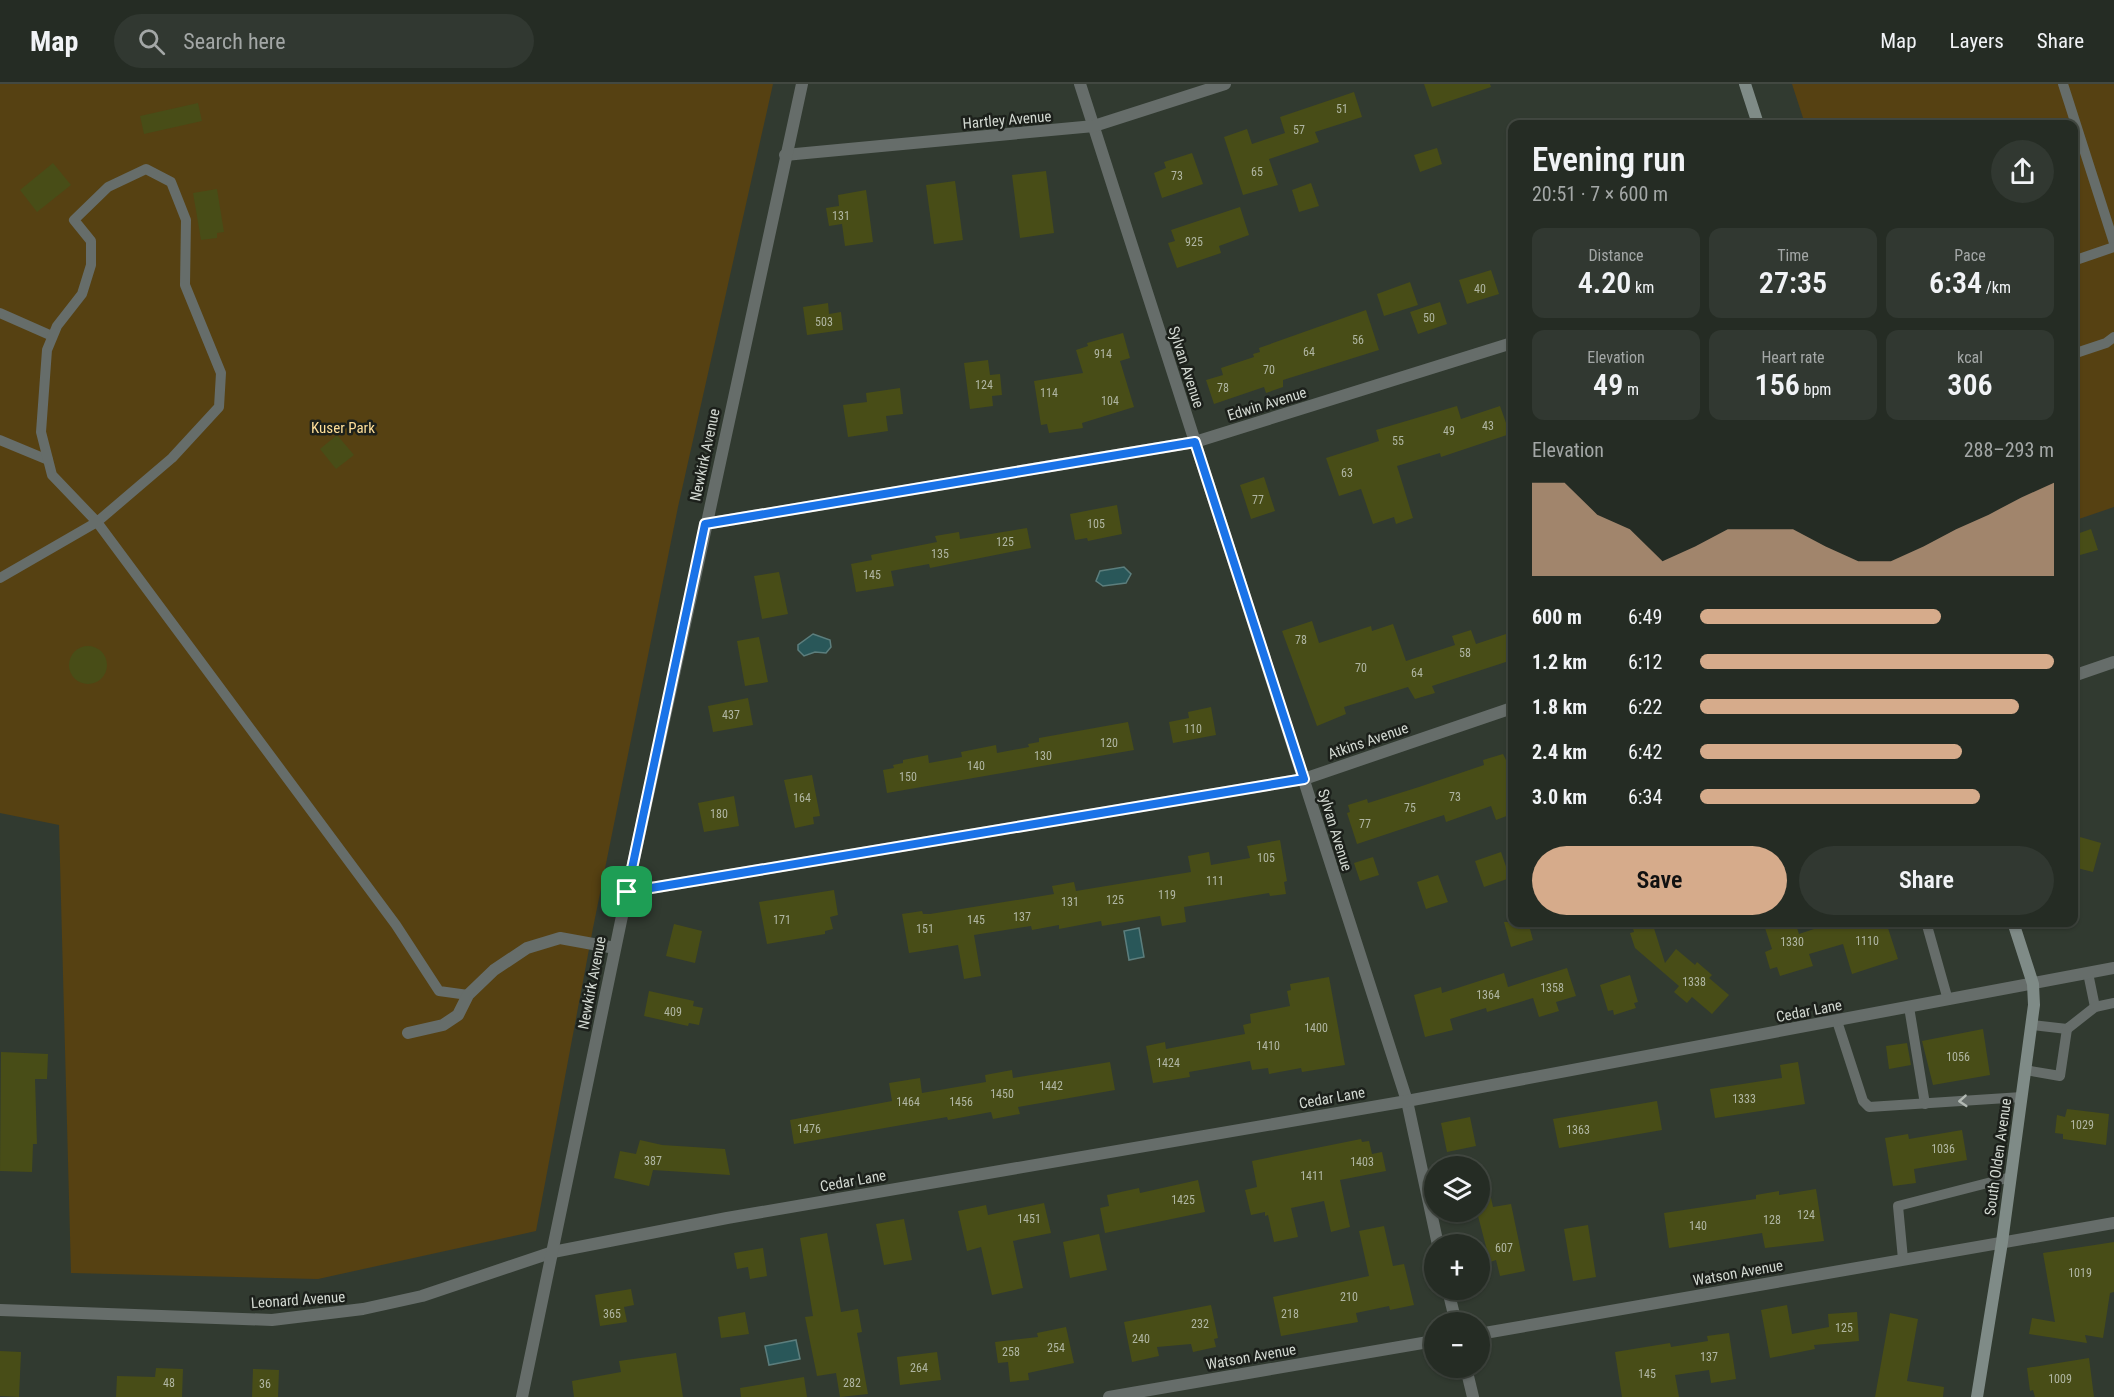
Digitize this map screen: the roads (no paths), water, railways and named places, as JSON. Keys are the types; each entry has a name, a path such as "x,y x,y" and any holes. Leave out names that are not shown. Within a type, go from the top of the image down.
{"main road":[{"path":"1745,84 1757,120"},
{"name":"South Olden Avenue","path":"1977,1397 2002,1242 2031,1025 2033,984 2015,927"}],"street":[{"name":"Newkirk Avenue","path":"522,1397 705,524 802,84"},
{"name":"Sylvan Avenue","path":"1080,84 1407,1101 1436,1234"},
{"name":"Hartley Avenue","path":"785,155 1094,126 1225,84"},
{"name":"Edwin Avenue","path":"705,524 1195,442 1508,344"},
{"path":"2078,674 2114,662"},
{"name":"Atkins Avenue","path":"627,892 1304,779 1508,709"},
{"path":"408,1033 443,1025 458,1015 468,995 494,970 527,948 560,938 615,948"},
{"name":"Cedar Lane","path":"553,1252 739,1216 1407,1101 2114,968"},
{"name":"Watson Avenue","path":"1490,1332 2114,1223"},
{"name":"Leonard Avenue","path":"0,1310 272,1320 314,1316 363,1309 422,1296 553,1252"},
{"name":"Watson Avenue","path":"1109,1397 1424,1343"},
{"path":"1468,1378 1473,1397"}],"lane":[{"path":"2063,84 2074,120"},
{"path":"2078,131 2114,245 2078,259"},
{"path":"0,578 97,522 172,458 219,407 221,373 185,285 186,220 171,182 146,169 108,188 74,220 91,241 91,265 82,294 57,326 47,350 41,432 52,475 97,522 396,925 440,991 468,995"},
{"path":"0,313 52,336"},
{"path":"2078,352 2106,343 2114,337"},
{"path":"0,440 48,460"},
{"path":"1927,927 1948,1000"},
{"path":"2088,973 2095,1007"},
{"path":"2025,1070 2060,1076 2067,1029 2095,1007 2114,1004"},
{"path":"1909,1007 1924,1104"},
{"path":"1837,1021 1863,1101 1869,1107 2022,1097"},
{"path":"2031,1025 2067,1029"},
{"path":"1903,1259 1898,1206 2011,1177"}],"water":[{"path":"1124,567 1131,574 1126,583 1103,586 1096,581 1100,571"},
{"path":"813,634 830,640 831,647 826,653 815,652 804,656 798,650 798,645"},
{"path":"1139,928 1144,957 1129,960 1124,931"},
{"path":"796,1340 800,1359 769,1365 765,1346"}],"park label":[{"name":"Kuser Park","path":"343,428"}]}
